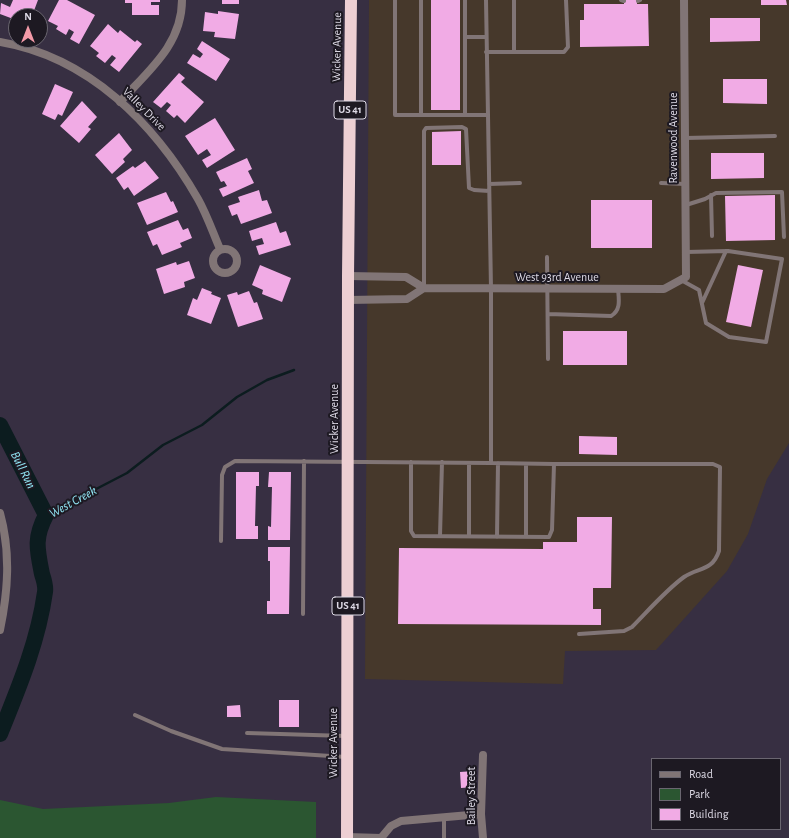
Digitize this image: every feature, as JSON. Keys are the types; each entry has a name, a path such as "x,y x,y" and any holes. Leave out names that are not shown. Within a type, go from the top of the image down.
{"highway":[{"name":"Wicker Avenue","path":"347,838 348,276 351,0"}],"street":[{"path":"120,102 174,40 181,18 182,0"},
{"name":"Ravenwood Avenue","path":"683,278 686,252 684,0"},
{"name":"Valley Drive","path":"0,42 30,49 62,61 95,81 120,102 140,121 173,159 199,201 220,250"},
{"path":"348,276 406,277 424,288 407,299 348,300"},
{"name":"West 93rd Avenue","path":"424,288 664,289 683,278"},
{"path":"0,513 7,546 8,570 7,594 0,630"},
{"name":"Bailey Street","path":"483,755 483,838"},
{"path":"347,838 381,838 391,826 402,821 444,816 482,814"}],"lane":[{"path":"395,0 395,115 488,115"},
{"path":"421,0 421,115"},
{"path":"465,0 465,115"},
{"path":"486,0 491,289 492,463"},
{"path":"514,0 514,52"},
{"path":"486,52 564,52 567,50 566,0"},
{"path":"465,37 486,37"},
{"path":"424,288 424,131 426,128 462,127 466,129 469,188 474,190 489,190"},
{"path":"685,138 774,136"},
{"path":"489,184 520,183"},
{"path":"661,183 685,184"},
{"path":"685,205 722,192 782,192 784,236"},
{"path":"711,195 712,236"},
{"path":"702,304 726,251"},
{"path":"683,278 699,290 706,323 729,337 766,342 782,259 726,251 686,252"},
{"path":"547,257 548,359"},
{"path":"548,314 611,316 616,313 619,308 618,289"},
{"path":"221,540 222,475 225,467 235,461 713,464 720,467 719,551 716,561 704,569 684,577 632,627 618,632 579,634"},
{"path":"303,614 304,461"},
{"path":"411,462 410,531 414,536 549,537 552,530 554,464"},
{"path":"440,536 442,462"},
{"path":"469,463 469,536"},
{"path":"497,537 498,463"},
{"path":"526,464 526,537"},
{"path":"135,715 171,731 222,749 347,757"},
{"path":"247,732 347,736"},
{"path":"444,816 444,838"}],"shaded area":[{"path":"369,0 789,0 789,443 767,479 748,534 727,571 656,650 565,651 563,684 365,679"}],"green space":[{"path":"216,797 316,802 316,838 0,838 0,800 43,809 169,803"}],"building":[{"path":"13,0 38,0 35,8 8,8 8,17 0,14 1,3 10,7"},
{"path":"59,0 67,0 95,15 79,44 70,39 74,32 69,29 66,35 56,29 58,26 48,21"},
{"path":"125,0 160,0 160,2 151,2 151,5 159,5 159,15 132,15 132,3 125,3"},
{"path":"222,0 239,0 239,4 222,4"},
{"path":"431,0 460,0 460,110 431,110"},
{"path":"624,0 637,0 637,4 648,4 649,46 580,47 580,20 584,20 584,4 624,4"},
{"path":"761,0 786,0 787,5 761,5"},
{"path":"218,11 239,14 235,39 214,37 215,32 203,31 205,12 218,14"},
{"path":"710,18 760,18 760,41 710,42"},
{"path":"108,24 118,33 120,30 135,42 137,40 142,44 119,72 110,65 116,58 112,55 105,63 96,56 99,53 90,46"},
{"path":"202,41 230,59 216,81 187,63 193,54 200,58 203,54 197,49"},
{"path":"179,73 185,78 181,82 204,102 185,123 177,115 174,118 166,111 171,105 167,102 161,108 153,102"},
{"path":"723,79 767,79 767,104 723,103"},
{"path":"55,84 73,92 62,116 58,114 55,120 42,114"},
{"path":"82,101 97,117 88,127 91,129 79,143 60,126"},
{"path":"215,118 235,150 207,168 202,160 211,155 207,149 198,155 185,136"},
{"path":"461,131 461,165 432,165 432,132"},
{"path":"119,133 132,150 123,159 125,162 112,174 95,155"},
{"path":"711,153 764,153 764,178 711,179"},
{"path":"247,158 252,169 248,171 254,183 223,197 219,189 227,186 224,181 221,182 216,172"},
{"path":"145,161 159,178 134,196 128,187 124,190 116,178 133,166 135,168"},
{"path":"259,190 262,201 267,200 272,213 241,224 237,214 232,216 228,206 240,202 238,197"},
{"path":"166,192 171,202 173,201 178,212 147,225 137,203"},
{"path":"775,195 775,240 726,241 725,196"},
{"path":"591,200 652,200 652,248 591,248"},
{"path":"178,220 183,230 188,228 192,238 180,243 182,247 162,255 157,244 153,246 147,232"},
{"path":"276,222 280,233 286,231 291,245 259,255 256,246 264,244 262,238 252,241 249,231"},
{"path":"189,261 195,278 184,282 185,287 164,294 156,269 176,262 177,265"},
{"path":"260,265 291,278 282,302 262,294 263,290 252,285"},
{"path":"738,265 763,270 751,327 726,322"},
{"path":"202,288 221,298 211,324 187,315 193,298 197,300"},
{"path":"249,291 254,303 257,302 263,319 238,327 227,295 237,292 238,295"},
{"path":"563,331 627,331 627,365 563,365"},
{"path":"579,436 617,437 617,455 579,454"},
{"path":"236,472 259,472 259,486 256,486 255,526 258,526 258,539 236,539"},
{"path":"269,472 291,472 290,540 268,540 268,526 271,527 272,487 268,487"},
{"path":"577,517 612,517 611,588 593,588 593,609 601,609 601,625 398,624 399,548 543,549 543,542 577,542"},
{"path":"268,547 290,547 289,614 267,614 267,601 270,601 270,561 268,561"},
{"path":"279,700 299,700 299,727 279,727"},
{"path":"240,705 241,717 227,717 227,706"},
{"path":"474,771 474,787 461,788 460,772"}],"waterway":[{"name":"West Creek","path":"46,515 127,473 163,445 202,425 237,397 267,380 294,370"},
{"name":"West Creek","path":"0,425 46,515 38,537 38,550 45,588 42,611 33,647 0,734"}],"water label":[{"name":"Bull Run","path":"23,470"}]}
